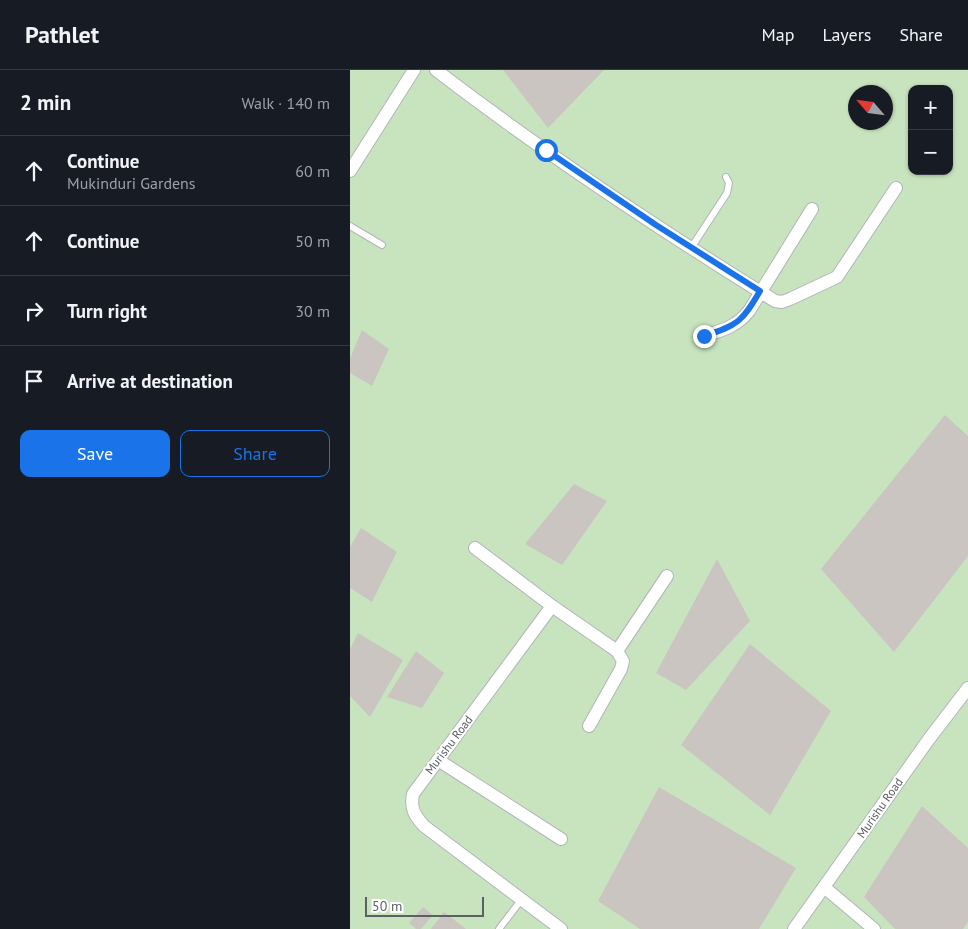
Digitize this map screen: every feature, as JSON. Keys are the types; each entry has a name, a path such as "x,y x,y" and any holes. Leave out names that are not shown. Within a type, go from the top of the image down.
{"street":[{"path":"350,171 414,70"},
{"path":"436,70 538,144 663,230 775,301 782,302 837,277 896,188"},
{"path":"704,336 723,330 740,321 749,311 812,209"},
{"path":"476,548 621,656 623,666 589,726"},
{"path":"617,652 667,576"},
{"name":"Murishu Road","path":"552,606 413,794 411,803 414,815 424,826 561,929"},
{"name":"Murishu Road","path":"794,929 929,739 968,688"},
{"path":"438,760 561,840"},
{"path":"824,887 874,929"}],"lane":[{"path":"692,248 727,193 729,183 726,177"},
{"path":"350,226 382,246"},
{"path":"499,929 522,899"}],"green space":[{"path":"350,70 968,70 968,929 350,929"}],"building":[{"path":"503,70 604,70 548,128"},
{"path":"362,330 389,349 372,386 350,373 350,358"},
{"path":"945,415 968,436 968,556 894,652 821,569"},
{"path":"574,484 607,501 562,565 525,544"},
{"path":"361,528 397,552 372,602 350,588 350,547"},
{"path":"717,559 750,621 686,690 656,673"},
{"path":"358,633 403,660 370,717 350,696 350,649"},
{"path":"750,644 831,711 770,815 681,745"},
{"path":"416,651 444,673 422,708 387,697"},
{"path":"659,787 796,868 759,929 640,929 598,901"},
{"path":"922,806 968,848 968,922 963,929 895,929 864,897"},
{"path":"423,907 433,915 421,929 416,929 409,923"},
{"path":"444,912 466,929 431,929"}],"route":[{"path":"546,150 656,225 760,291 749,311 740,321 723,330 704,336"}]}
